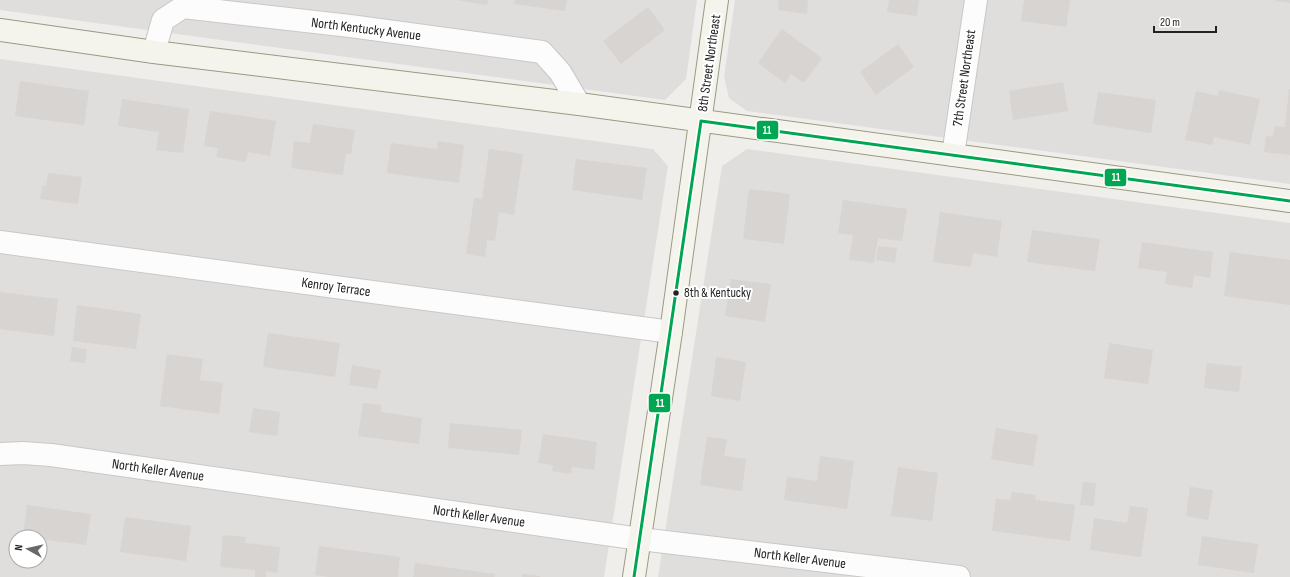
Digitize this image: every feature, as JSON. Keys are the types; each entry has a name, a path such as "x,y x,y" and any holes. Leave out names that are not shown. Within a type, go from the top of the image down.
{"main road":[{"name":"8th Street Northeast","path":"634,577 671,332 717,0"},
{"path":"0,30 154,52 578,104 1290,201"}],"street":[{"name":"7th Street Northeast","path":"953,155 976,0"},
{"name":"North Kentucky Avenue","path":"154,52 163,20 182,6 350,26 542,52 560,72 578,104"},
{"name":"Kenroy Terrace","path":"0,242 671,332"},
{"name":"North Keller Avenue","path":"0,454 23,453 51,455 640,539 959,577"}],"shaded area":[{"path":"0,0 697,0 686,79 665,100 0,10"},
{"path":"735,0 1290,0 1290,184 747,111 729,98 724,77"},
{"path":"0,59 653,149 668,166 604,577 0,577"},
{"path":"747,149 1290,223 1290,577 658,577 722,166"}],"building":[{"path":"457,0 488,0 487,5"},
{"path":"515,0 567,0 565,11 514,4"},
{"path":"779,0 808,0 807,14 778,10"},
{"path":"889,0 919,0 917,16 887,12"},
{"path":"1024,0 1070,0 1066,27 1021,21"},
{"path":"1290,0 1290,3 1275,1"},
{"path":"648,7 665,30 621,64 603,41"},
{"path":"782,29 822,58 804,83 791,74 785,83 758,63"},
{"path":"898,44 914,67 876,95 860,72"},
{"path":"20,81 89,91 84,125 15,116"},
{"path":"1063,82 1068,111 1013,120 1009,91"},
{"path":"1289,89 1290,155 1264,152 1266,136 1273,137 1275,126 1285,127"},
{"path":"1219,90 1260,99 1250,145 1214,137 1212,145 1185,140 1196,91 1218,96"},
{"path":"1098,92 1156,100 1151,133 1093,124"},
{"path":"122,99 189,109 183,153 156,150 159,132 118,126"},
{"path":"210,111 276,121 270,156 248,152 246,162 216,157 218,148 204,146"},
{"path":"313,124 355,130 351,154 346,154 343,175 291,168 294,141 310,143"},
{"path":"438,141 464,145 459,183 387,173 391,143 437,149"},
{"path":"489,149 523,154 514,215 499,212 495,241 487,240 485,257 466,254 474,198 482,199"},
{"path":"576,159 647,168 642,200 572,190"},
{"path":"48,173 82,177 78,204 40,199 42,186 46,186"},
{"path":"749,189 790,194 784,244 743,239"},
{"path":"843,200 907,209 902,241 878,238 874,263 849,260 853,235 838,233"},
{"path":"940,212 1002,221 997,257 973,253 971,267 933,262"},
{"path":"1032,230 1100,239 1095,271 1027,262"},
{"path":"1142,242 1213,252 1210,278 1194,275 1192,288 1165,284 1167,272 1138,268"},
{"path":"878,246 897,248 895,263 876,260"},
{"path":"1230,252 1290,260 1290,305 1224,296"},
{"path":"731,279 771,284 765,322 725,316"},
{"path":"0,292 58,299 54,336 0,329"},
{"path":"77,305 141,314 136,349 73,341"},
{"path":"268,333 340,343 335,377 263,367"},
{"path":"1109,343 1153,350 1148,384 1104,378"},
{"path":"72,347 87,349 85,363 70,361"},
{"path":"167,354 203,359 200,380 223,383 219,414 160,406"},
{"path":"716,357 746,362 740,401 711,396"},
{"path":"1207,363 1242,367 1239,392 1204,388"},
{"path":"352,365 381,370 377,389 349,385"},
{"path":"363,403 381,405 381,412 422,418 419,444 358,436"},
{"path":"253,408 280,412 277,436 249,432"},
{"path":"450,423 522,430 519,455 448,448"},
{"path":"996,428 1038,435 1033,466 991,459"},
{"path":"543,434 597,442 594,470 572,467 571,474 552,471 553,465 538,463"},
{"path":"707,437 727,439 724,456 746,459 742,491 700,485"},
{"path":"820,456 854,461 847,509 784,500 787,477 817,481"},
{"path":"898,467 938,473 932,521 891,516"},
{"path":"1083,482 1096,483 1094,506 1080,505"},
{"path":"1190,487 1213,490 1208,520 1186,516"},
{"path":"1012,492 1036,495 1035,500 1075,505 1070,541 992,531 996,499 1010,500"},
{"path":"27,505 91,514 86,545 48,540 48,529 24,529"},
{"path":"1130,506 1148,508 1141,557 1090,550 1094,518 1127,523"},
{"path":"125,517 191,526 186,561 120,552"},
{"path":"223,535 246,537 245,543 280,547 277,573 266,571 266,577 255,577 255,570 220,567"},
{"path":"1202,536 1258,544 1254,573 1198,565"},
{"path":"319,546 400,557 398,577 329,577 315,575"},
{"path":"415,563 495,574 494,577 413,577"},
{"path":"522,574 540,576 540,577 522,577"}],"transit line":[{"name":"11","path":"634,577 701,121 1290,201"}],"place":[{"name":"8th & Kentucky","path":"676,293"}]}
